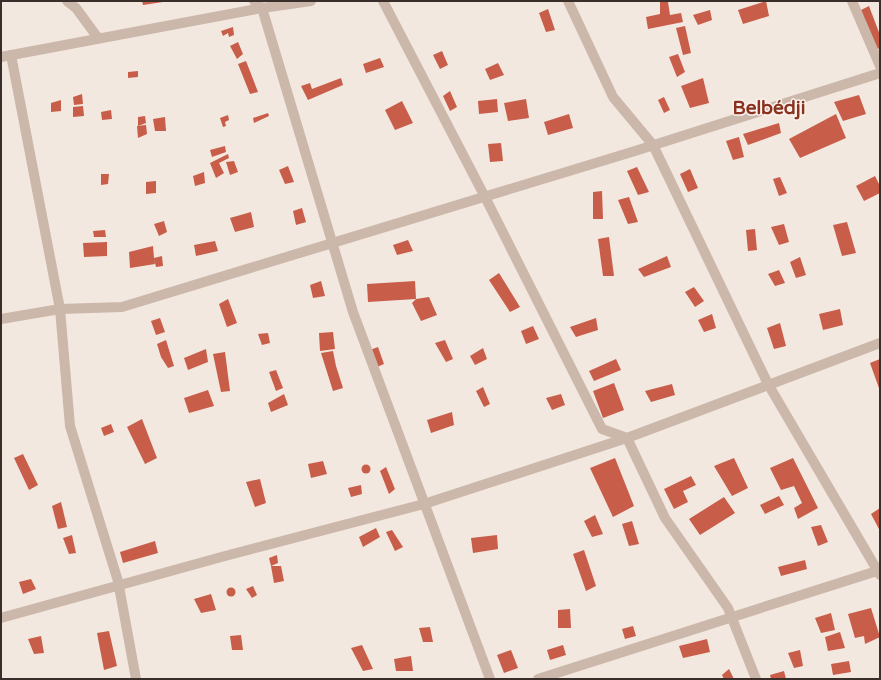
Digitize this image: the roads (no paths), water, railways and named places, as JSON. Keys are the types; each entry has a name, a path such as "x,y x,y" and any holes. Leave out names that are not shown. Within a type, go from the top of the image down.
{"street":[{"path":"67,1 76,8 98,38"},
{"path":"136,679 118,581 70,426 60,309 6,56 258,4 310,1"},
{"path":"383,1 485,197 602,429 627,438 665,518 728,608 756,679"},
{"path":"538,679 879,572 768,384 652,145 614,96 568,1"},
{"path":"852,1 880,66"},
{"path":"258,4 353,312 490,679"},
{"path":"1,319 60,309 122,307 485,197 880,73"},
{"path":"1,618 424,504 627,438 880,343"}],"district":[{"name":"Belbédji","path":"769,108"}]}
